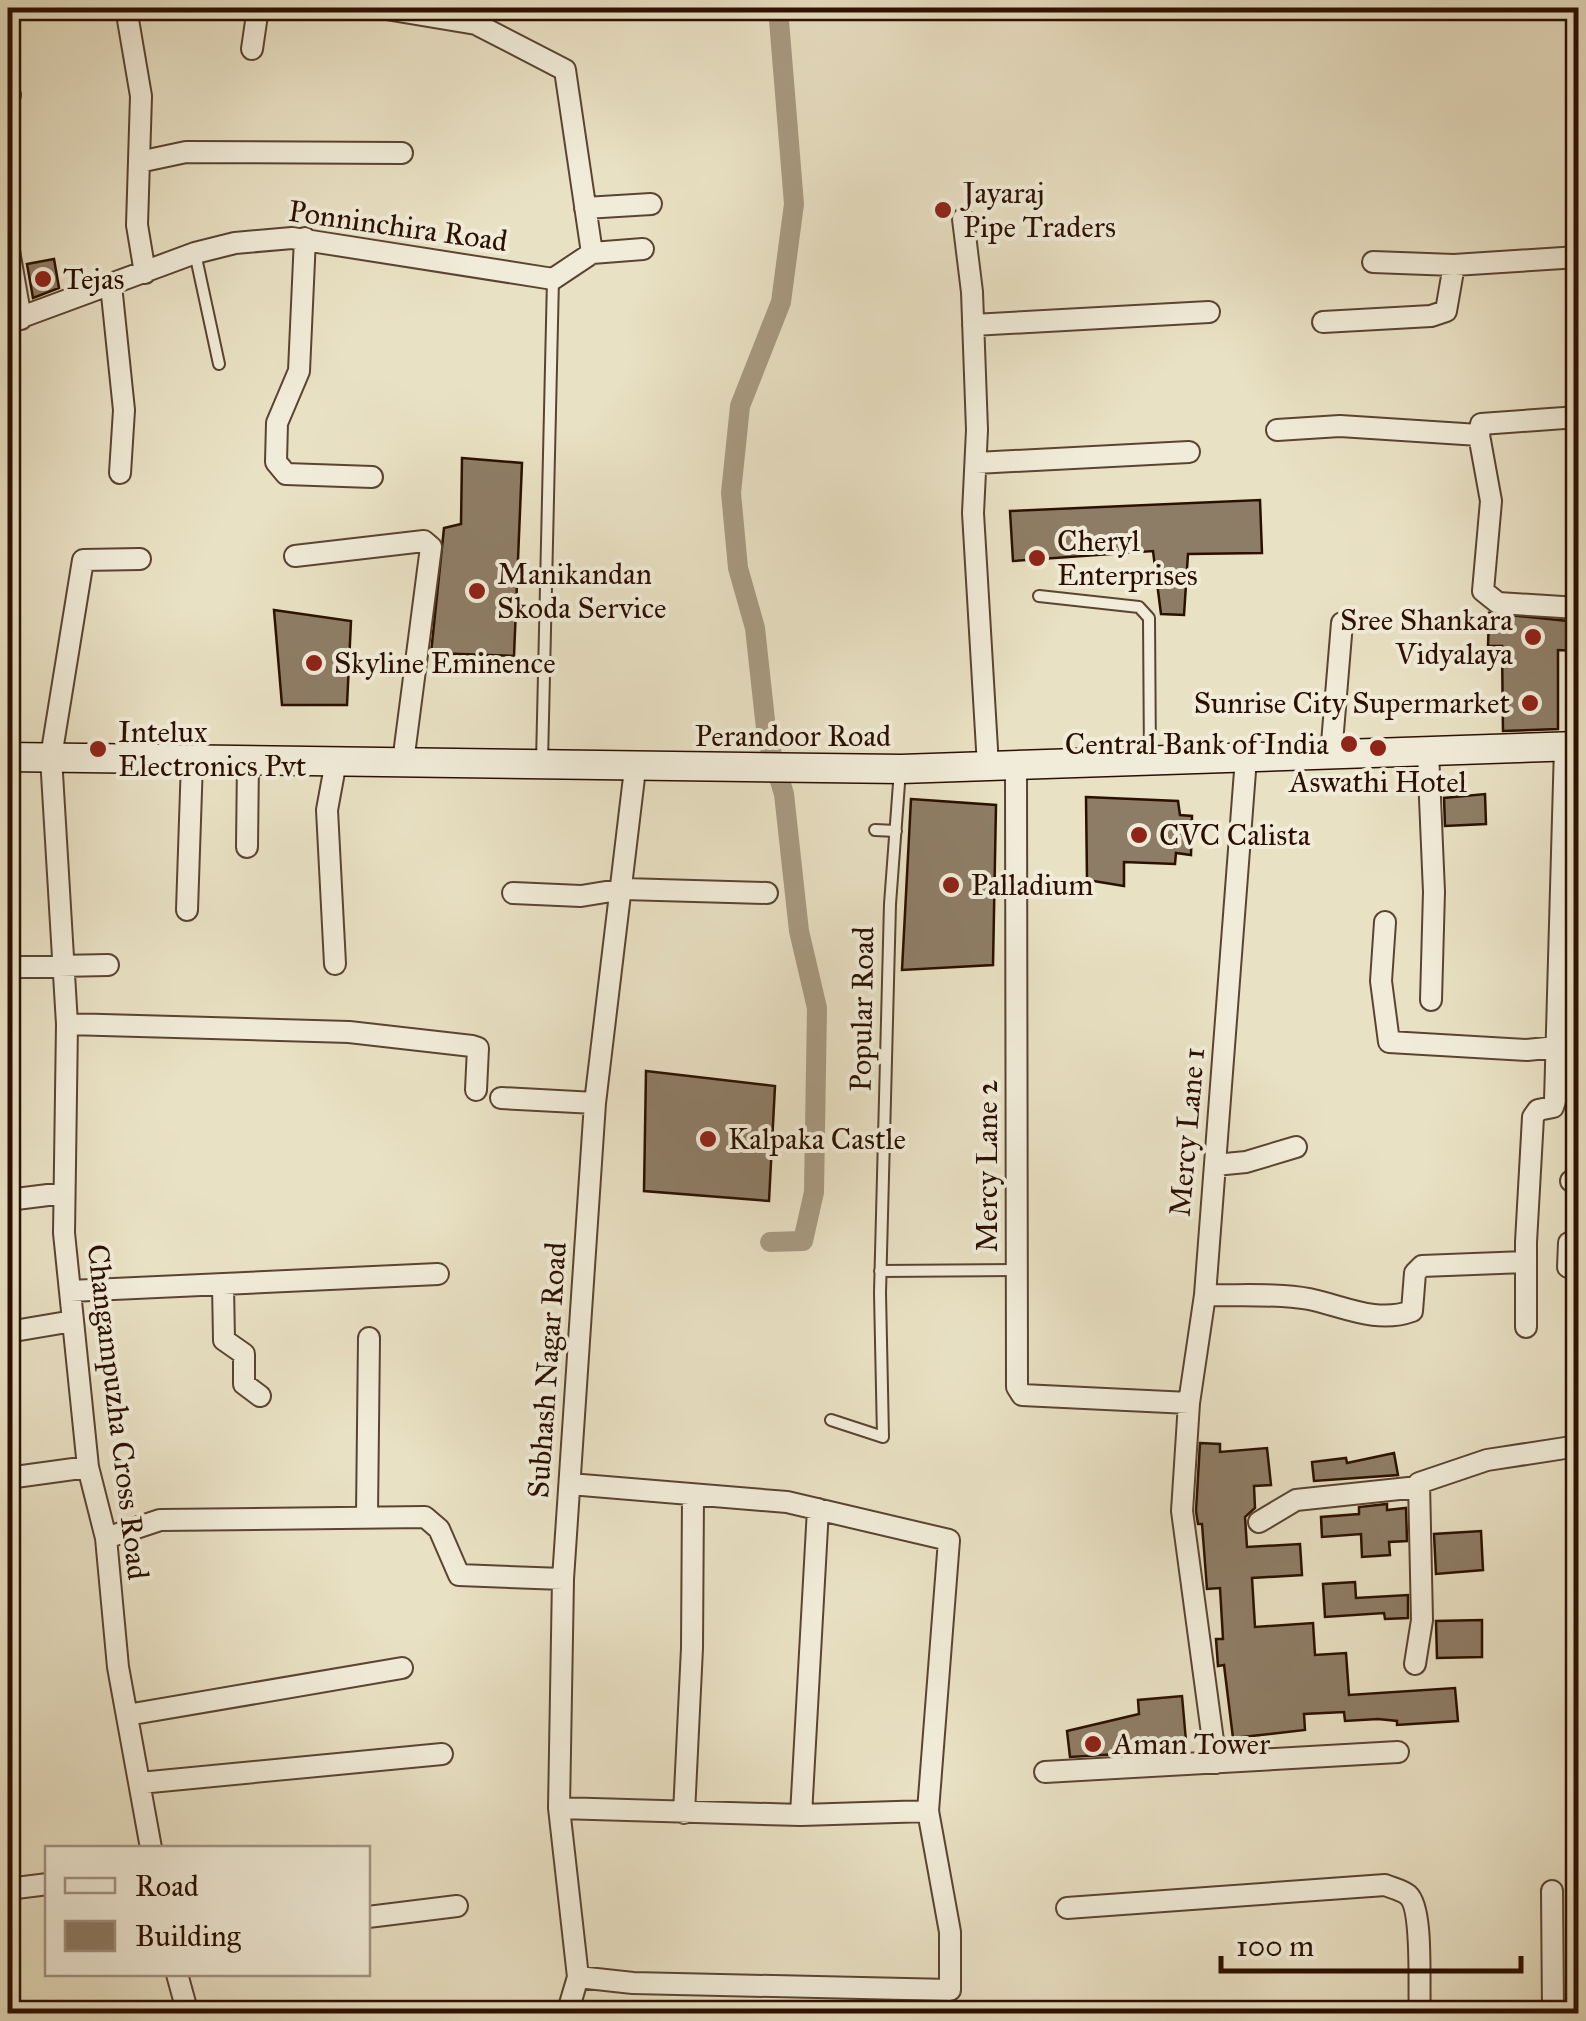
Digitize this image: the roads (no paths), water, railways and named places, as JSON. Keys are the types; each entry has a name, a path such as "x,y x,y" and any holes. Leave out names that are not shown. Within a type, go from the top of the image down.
{"main road":[{"name":"Perandoor Road","path":"8,757 900,769 1572,747"}],"street":[{"path":"126,8 141,96 137,224 145,273"},
{"path":"252,49 258,8"},
{"path":"380,8 476,24 565,70 592,253"},
{"path":"139,162 186,152 402,154"},
{"path":"1578,152 1578,162"},
{"path":"585,208 651,204"},
{"path":"963,218 973,325 973,513 988,766"},
{"path":"305,238 299,371 277,424 276,462 286,474 372,477"},
{"name":"Ponninchira Road","path":"14,320 195,253 235,243 305,238 553,279"},
{"path":"8,245 14,320"},
{"path":"553,279 592,253 643,249"},
{"path":"1373,262 1454,265 1578,257"},
{"path":"1323,322 1431,316 1446,311 1454,265"},
{"path":"111,284 124,410 120,473"},
{"path":"973,325 1209,312"},
{"path":"1578,416 1496,420 1481,424 1479,434 1491,500 1483,590 1488,599 1498,604 1578,608"},
{"path":"1276,430 1340,426 1479,434"},
{"path":"976,463 1190,452"},
{"path":"295,556 424,541 431,547 403,762"},
{"name":"Changampuzha Cross Road","path":"140,559 83,560 51,757 65,966 64,1193 70,1292 88,1467 106,1538 126,1715 151,1846"},
{"path":"1332,755 1342,622"},
{"path":"1526,1327 1533,1117 1538,1110 1554,1108 1572,747"},
{"path":"1428,752 1434,892 1431,1000"},
{"name":"Mercy Lane 1","path":"1216,1763 1182,1511 1189,1403 1204,1295 1246,758"},
{"path":"188,910 192,761"},
{"path":"247,846 248,761"},
{"path":"335,964 326,810 336,761"},
{"name":"Mercy Lane 2","path":"1016,767 1017,1387 1022,1395 1189,1403"},
{"name":"Subhash Nagar Road","path":"578,1977 559,1808 562,1579 594,1102 624,889 636,768"},
{"path":"513,894 581,896 624,889 767,893"},
{"path":"1385,922 1381,981 1390,1042 1528,1050 1556,1047"},
{"path":"8,967 108,965"},
{"path":"67,1024 350,1032 472,1046 478,1048 479,1057 476,1090"},
{"path":"501,1098 594,1102"},
{"path":"1214,1165 1246,1162 1296,1147"},
{"path":"8,1200 64,1193"},
{"path":"1568,1267 1569,1244 1578,1238"},
{"path":"1204,1295 1306,1299 1364,1314 1405,1314 1412,1311 1414,1273 1422,1266 1526,1262"},
{"path":"70,1292 438,1274"},
{"path":"223,1285 224,1340 244,1354 244,1384 260,1396"},
{"path":"8,1332 73,1322"},
{"path":"367,1514 369,1338"},
{"path":"1415,1664 1422,1620 1418,1487 1423,1480 1487,1460 1578,1446"},
{"path":"8,1478 88,1467"},
{"path":"567,2014 578,1977 633,1983 950,1990 950,1932 928,1811 949,1540 788,1502 570,1484"},
{"path":"1259,1522 1296,1500 1418,1487"},
{"path":"684,1813 692,1648 693,1495"},
{"path":"801,1814 818,1509"},
{"path":"106,1538 160,1520 367,1514 424,1517 439,1529 459,1576 562,1579"},
{"path":"126,1715 402,1668"},
{"path":"1045,1772 1398,1752"},
{"path":"140,1784 442,1754"},
{"path":"559,1808 801,1814 928,1811"},
{"path":"8,1889 45,1884"},
{"path":"1068,1908 1386,1885 1410,1896 1420,1917 1416,1952 1420,2014"},
{"path":"1552,1891 1553,2014"},
{"path":"370,1917 456,1906"},
{"path":"178,1976 188,2014"}],"lane":[{"path":"195,253 220,364"},
{"path":"542,763 553,279"},
{"path":"1040,596 1138,607 1149,618 1150,762"},
{"name":"Popular Road","path":"831,1420 884,1437 880,1271 900,769"},
{"path":"875,830 896,831"},
{"path":"880,1271 1017,1270"}],"waterway":[{"path":"770,1242 803,1241 814,1192 817,1008 799,931 784,794 767,738 755,628 738,568 731,493 740,406 781,302 794,204 778,8"}],"place":[{"name":"Jayaraj Pipe Traders","path":"943,210"},
{"name":"Tejas","path":"43,279"},
{"name":"Cheryl Enterprises","path":"1037,558"},
{"name":"Manikandan Skoda Service","path":"477,591"},
{"name":"Sree Shankara Vidyalaya","path":"1533,637"},
{"name":"Skyline Eminence","path":"314,663"},
{"name":"Sunrise City Supermarket","path":"1530,703"},
{"name":"Central Bank of India","path":"1349,744"},
{"name":"Aswathi Hotel","path":"1378,748"},
{"name":"Intelux Electronics Pvt","path":"98,749"},
{"name":"CVC Calista","path":"1139,835"},
{"name":"Palladium","path":"951,885"},
{"name":"Kalpaka Castle","path":"708,1139"},
{"name":"Aman Tower","path":"1093,1744"}]}
